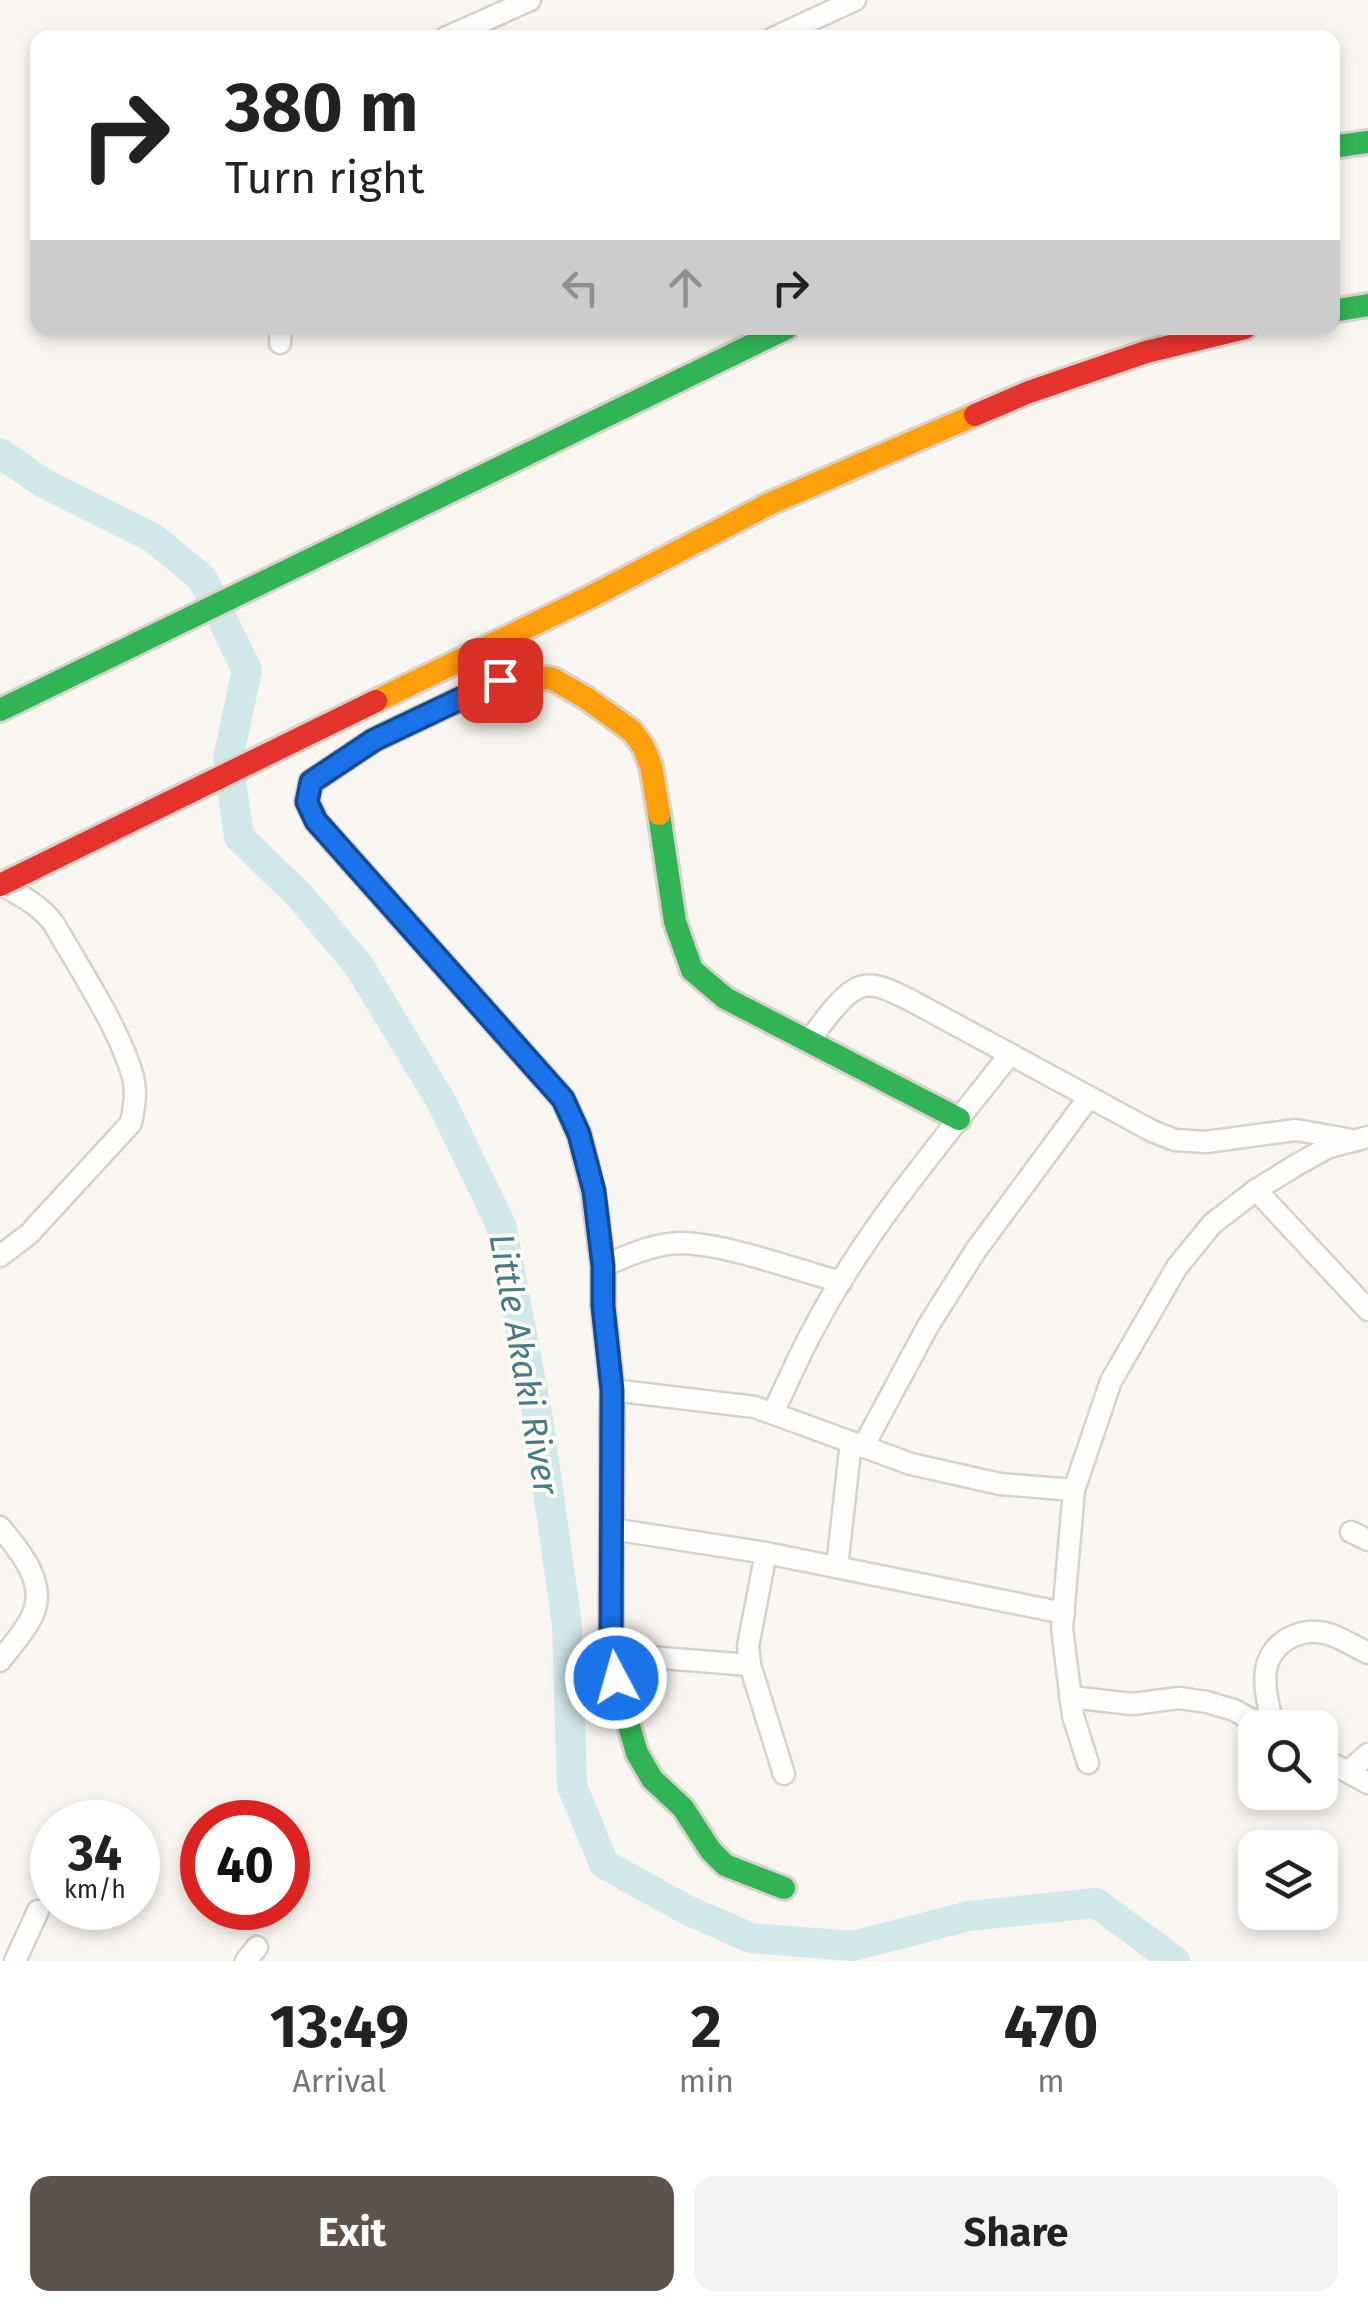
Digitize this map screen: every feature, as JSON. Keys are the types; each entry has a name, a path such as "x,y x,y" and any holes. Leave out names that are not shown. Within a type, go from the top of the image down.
{"main road":[{"path":"1340,146 1368,142"},
{"path":"1340,310 1368,306"},
{"path":"0,710 772,335"},
{"path":"0,884 594,595 771,503 1028,392 1146,352 1216,335"},
{"path":"784,1888 725,1865 711,1850 684,1808 652,1779 637,1753 622,1702 611,1654 612,1390 603,1266 594,1191 579,1134 563,1099 316,821 307,802 311,782 374,740 500,680 526,676 553,680 632,730 643,746 652,766 675,922 692,970 726,998 960,1119"}],"street":[{"path":"463,30 530,0"},
{"path":"790,30 855,0"},
{"path":"0,884 33,902 54,924 113,1030 133,1077 135,1100 131,1123 28,1234 0,1256"},
{"path":"808,1042 839,1003 865,985 910,1000 1175,1140 1206,1142 1296,1130 1360,1138"},
{"path":"773,1413 813,1329 858,1255 1010,1054"},
{"path":"836,1567 857,1444 976,1250 1089,1097"},
{"path":"1088,1763 1072,1716 1062,1628 1074,1490 1111,1381 1177,1267 1212,1224 1256,1190 1329,1147 1360,1138"},
{"path":"1256,1190 1358,1291 1368,1310"},
{"path":"603,1266 649,1248 680,1243 729,1250 841,1282"},
{"path":"612,1390 754,1406 911,1464 1000,1484 1074,1490"},
{"path":"0,1527 34,1576 37,1593 33,1614 0,1662"},
{"path":"612,1530 766,1553 1064,1613"},
{"path":"766,1553 748,1646 750,1666 784,1774"},
{"path":"1270,1710 1268,1662 1280,1644 1295,1635 1330,1634 1368,1653"},
{"path":"611,1654 750,1666"},
{"path":"1070,1697 1132,1704 1179,1698 1238,1712"},
{"path":"1348,1772 1368,1754"},
{"path":"1338,1767 1368,1783"},
{"path":"15,1961 30,1928"}],"waterway":[{"name":"Little Akaki River","path":"0,453 45,484 153,538 202,578 247,670 228,759 239,837 300,896 359,966 442,1103 501,1225 538,1419 567,1625 572,1786 604,1864 687,1910 751,1938 853,1946 969,1916 1096,1903 1175,1961"}],"traffic: fast":[{"path":"1340,146 1368,142"},
{"path":"1340,310 1368,305"},
{"path":"0,710 773,335"},
{"path":"307,801 316,821 563,1099 579,1134 593,1191 603,1266 612,1390 611,1654 622,1702 637,1753 652,1779 683,1808 711,1851 725,1865 784,1888"},
{"path":"659,814 675,922 692,970 725,998 959,1119"}],"traffic: slow":[{"path":"594,595 771,503 975,415"},
{"path":"376,701 594,595"},
{"path":"307,801 311,782 374,740 500,680 526,675 553,679 632,731 651,766 659,814"}],"traffic: jam":[{"path":"975,415 1146,352 1216,335"},
{"path":"0,885 376,701"}],"route":[{"path":"500,680 374,740 323,772 311,782 307,802 316,821 563,1099 579,1134 594,1191 612,1390 611,1654 616,1678"}]}
